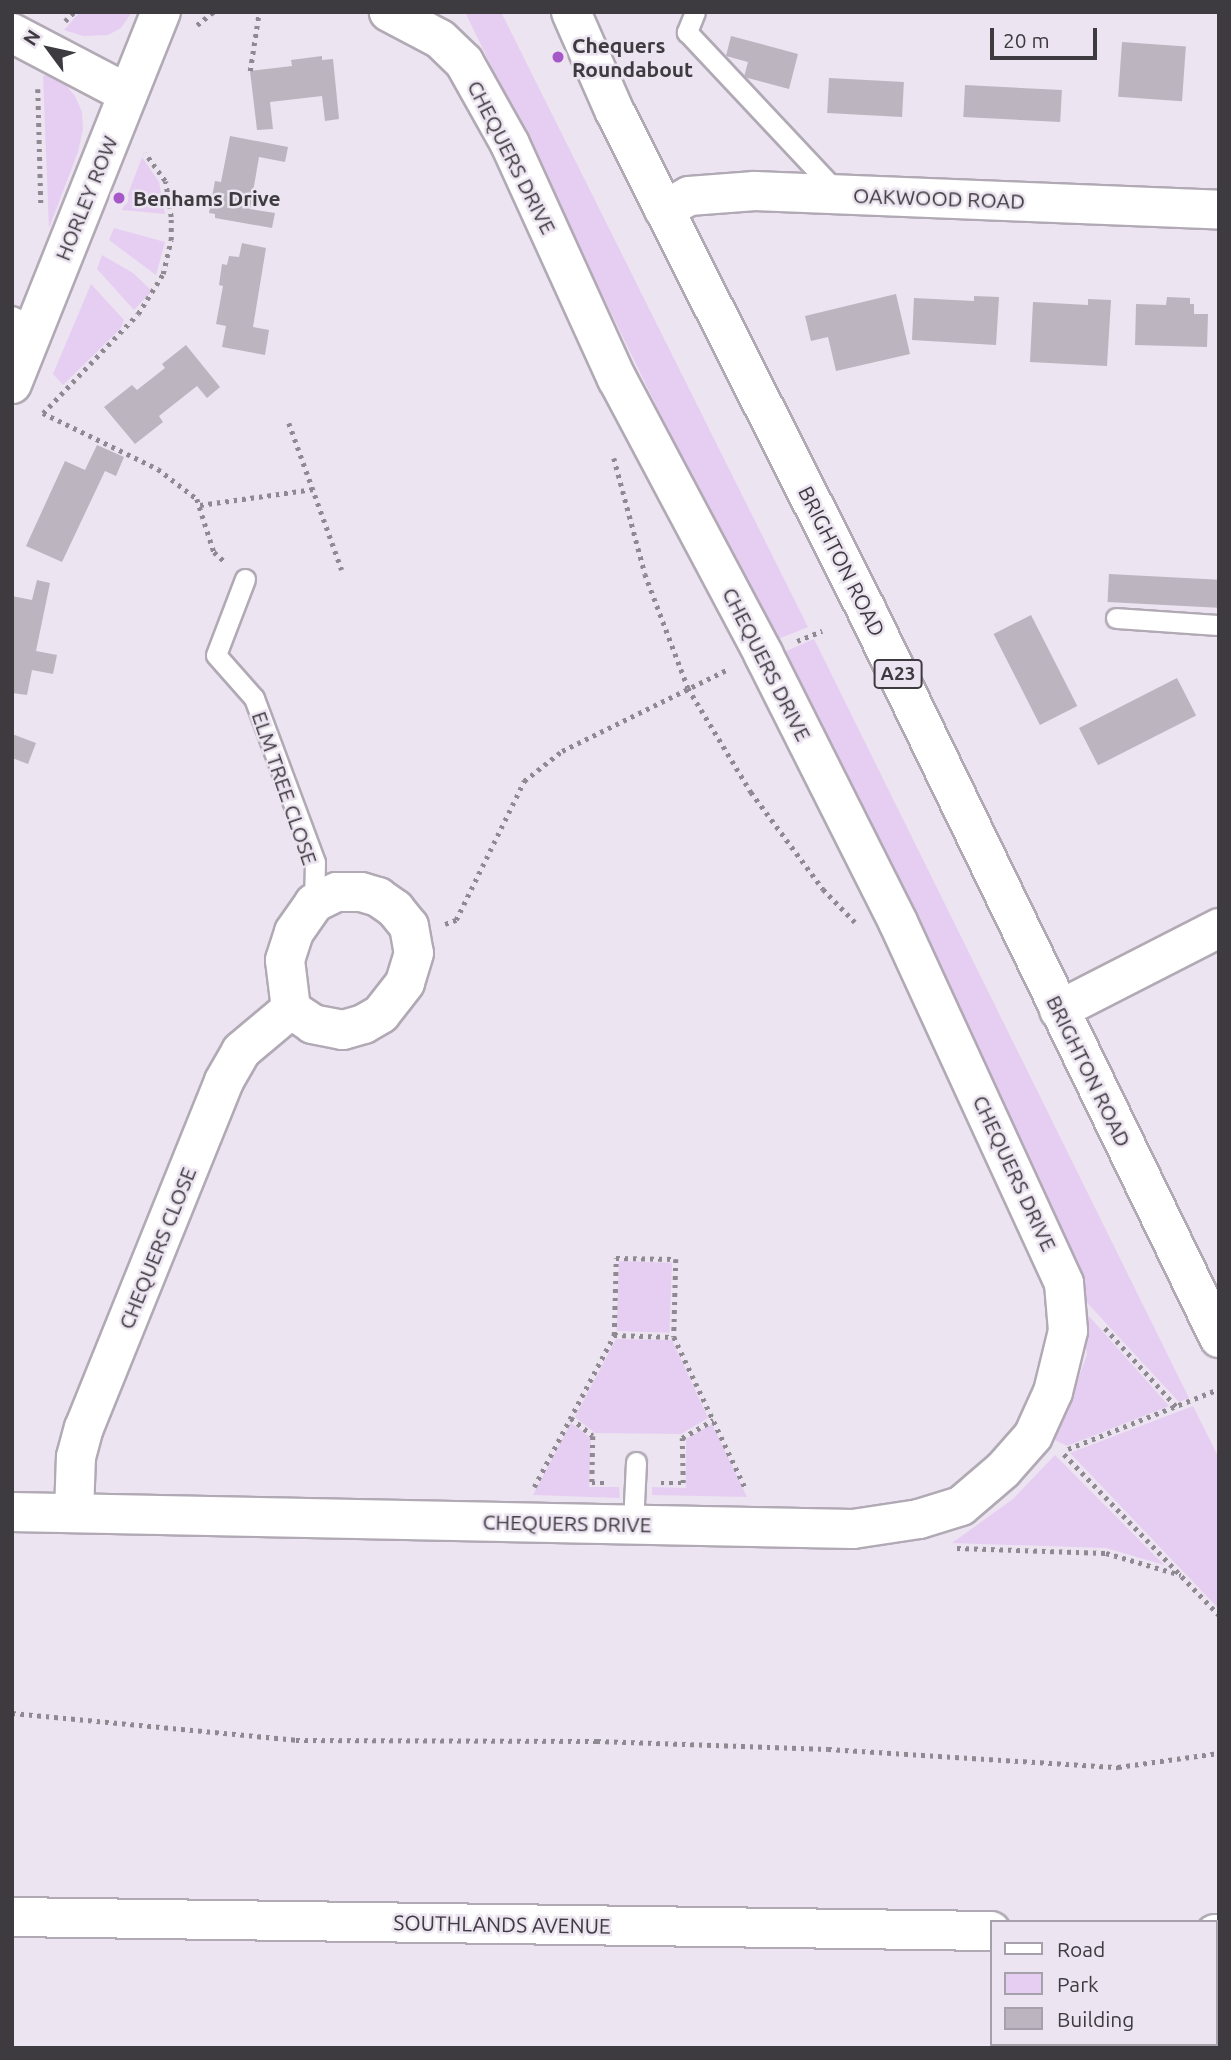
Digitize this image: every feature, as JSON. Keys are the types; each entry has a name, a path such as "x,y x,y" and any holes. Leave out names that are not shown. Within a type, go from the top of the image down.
{"street":[{"name":"HORLEY ROW","path":"24,397 24,322 128,94 160,12"},
{"name":"CHEQUERS DRIVE","path":"12,1512 853,1528 919,1519 961,1506 1003,1470 1033,1436 1053,1392 1068,1331 1064,1283 898,922 764,655 617,379 503,132 464,62 440,38 389,12"},
{"name":"BRIGHTON ROAD","path":"571,12 664,209 866,609 1219,1338"},
{"path":"28,42 128,94"},
{"name":"OAKWOOD ROAD","path":"664,209 689,196 717,193 838,194 1219,210"},
{"path":"361,891 378,897 395,909 409,926 414,953 405,983 381,1014 364,1024 343,1030 329,1029 301,1019 291,1009 286,988 285,960 294,932 314,903 337,892 361,891"},
{"path":"1059,1010 1219,928"},
{"name":"CHEQUERS CLOSE","path":"74,1513 76,1457 84,1428 224,1081 241,1051 291,1009"},
{"name":"SOUTHLANDS AVENUE","path":"12,1917 990,1931"}],"lane":[{"path":"695,12 687,33 838,194"},
{"name":"ELM TREE CLOSE","path":"245,579 216,654 254,698 315,862 314,903"},
{"path":"1116,618 1219,625"},
{"path":"633,1524 636,1462"}],"path":[{"path":"41,210 38,77 28,42 54,32 74,12"},
{"path":"250,71 259,12"},
{"path":"43,413 138,314 163,274 172,231 164,181 141,149"},
{"path":"24,397 43,413 158,469 197,499 214,552 245,579"},
{"path":"289,423 342,570"},
{"path":"613,452 625,508 645,574 688,688 751,792 823,889 865,933 898,922"},
{"path":"200,505 314,489"},
{"path":"413,939 456,920 524,781 562,751 734,666"},
{"path":"515,1522 614,1335 617,1258 676,1259 674,1337 764,1527"},
{"path":"1064,1283 1177,1407"},
{"path":"614,1335 674,1337"},
{"path":"1219,1389 1061,1451 1219,1615"},
{"path":"570,1418 593,1436 592,1483"},
{"path":"683,1483 682,1438 713,1420"},
{"path":"919,1519 923,1546 1106,1553 1181,1575"},
{"path":"12,1713 296,1740 597,1741 828,1749 1118,1767 1219,1753"}],"green space":[{"path":"80,12 132,12 121,28 108,35 83,36 64,30"},
{"path":"465,12 501,12 808,627 771,642"},
{"path":"47,75 65,84 75,96 82,112 83,129 78,152 49,228 43,76"},
{"path":"142,157 159,182 165,214 122,210"},
{"path":"114,228 165,242 156,275 109,240"},
{"path":"102,255 133,273 152,291 134,310 97,269"},
{"path":"91,284 124,320 121,328 63,385 53,374"},
{"path":"814,639 1189,1398 1179,1402 1079,1294 1070,1249 777,655"},
{"path":"619,1261 672,1263 670,1333 617,1331"},
{"path":"1080,1306 1169,1406 1067,1446 1055,1440 1087,1355"},
{"path":"616,1339 672,1340 708,1418 681,1434 595,1433 575,1417"},
{"path":"1193,1406 1219,1458 1219,1609 1070,1453"},
{"path":"571,1423 591,1438 589,1487 619,1487 620,1498 533,1495"},
{"path":"712,1424 747,1497 652,1495 652,1487 686,1488 686,1439"},
{"path":"1055,1455 1164,1565 1106,1548 952,1543 1013,1499"}],"building":[{"path":"731,36 798,54 789,89 744,77 748,62 726,56"},
{"path":"1122,42 1186,46 1182,101 1118,97"},
{"path":"322,56 322,60 333,59 339,119 325,121 322,96 270,102 273,129 257,130 250,71 292,66 291,60"},
{"path":"829,78 904,82 902,117 827,113"},
{"path":"965,85 1062,90 1060,122 963,117"},
{"path":"230,136 288,147 285,162 259,157 250,209 275,213 272,228 215,218 215,214 209,213 215,181 221,182"},
{"path":"242,243 266,248 253,327 269,330 265,355 222,347 226,326 216,324 223,286 219,285 222,264 227,265 229,256 239,257"},
{"path":"896,294 910,354 836,371 828,337 811,341 805,316"},
{"path":"974,296 999,297 996,345 912,340 914,298 974,301"},
{"path":"1167,297 1190,298 1190,304 1194,304 1194,314 1208,314 1207,347 1135,345 1136,304 1166,305"},
{"path":"1088,299 1111,300 1107,366 1030,362 1033,302 1088,305"},
{"path":"186,345 220,387 207,398 197,386 159,416 163,422 135,444 104,407 132,385 137,390 165,368 162,364"},
{"path":"97,445 124,457 116,476 105,471 62,562 26,546 65,461 85,470"},
{"path":"1109,574 1219,580 1217,608 1108,602"},
{"path":"37,580 50,583 36,651 57,655 53,674 32,670 27,695 12,693 12,596 32,600"},
{"path":"1031,615 1077,706 1040,725 994,634"},
{"path":"1177,678 1196,715 1098,765 1079,728"},
{"path":"12,734 36,743 28,764 12,758"}],"place":[{"name":"Chequers Roundabout","path":"558,57"},
{"name":"Benhams Drive","path":"119,198"}]}
